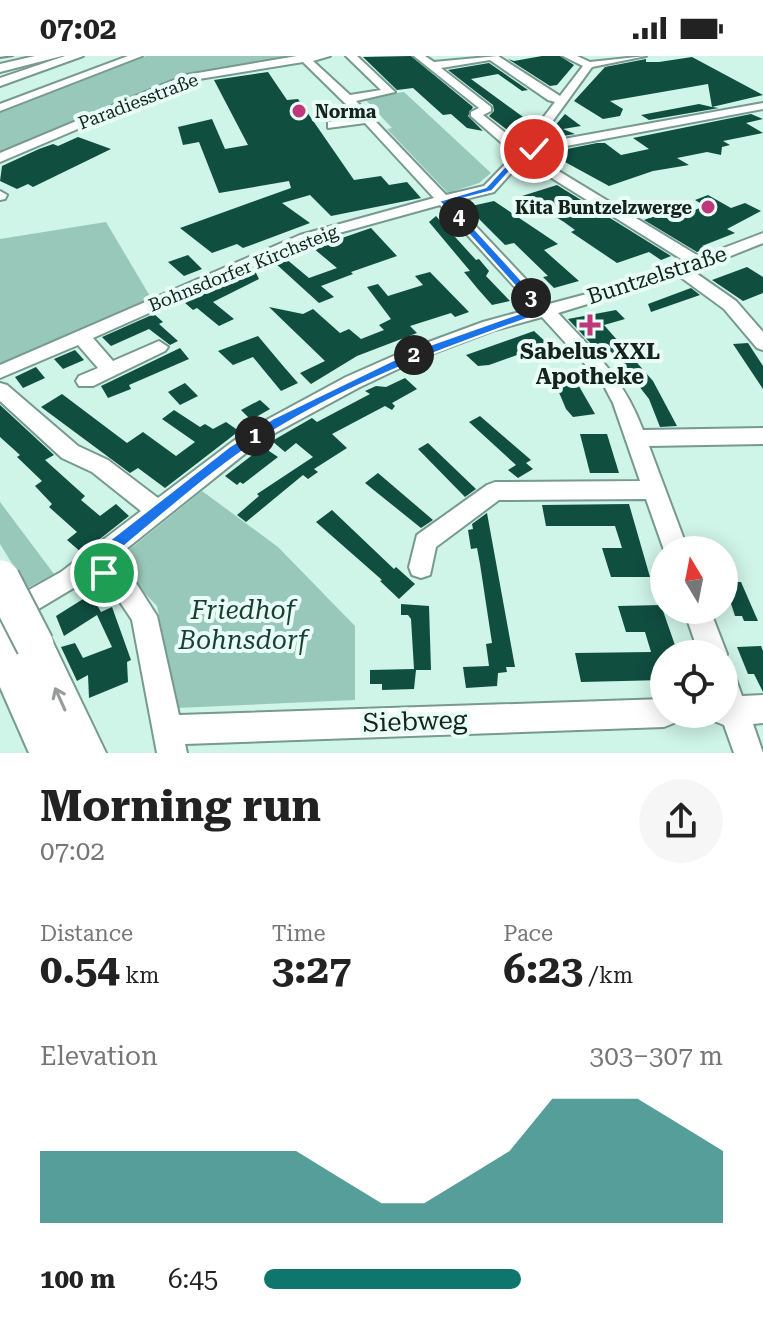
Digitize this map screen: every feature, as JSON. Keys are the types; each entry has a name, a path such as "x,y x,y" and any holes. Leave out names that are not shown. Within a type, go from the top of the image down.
{"highway":[{"path":"0,68 55,56"},
{"path":"1,578 14,650 50,753"},
{"path":"14,650 85,753"}],"main road":[{"path":"0,80 62,56"},
{"path":"0,80 77,56"}],"street":[{"path":"0,108 137,56"},
{"path":"308,61 325,56"},
{"path":"349,99 389,92 351,56"},
{"path":"419,56 487,109 475,114 515,148 700,264"},
{"path":"431,66 494,56 552,98 561,100"},
{"path":"568,56 590,64 641,56"},
{"path":"308,61 335,60"},
{"path":"308,61 368,119 610,380 637,438 671,536"},
{"name":"Paradiesstraße","path":"0,158 190,77 308,61"},
{"name":"Bohnsdorfer Kirchsteig","path":"0,372 305,238 370,218 489,189 524,152 590,64"},
{"path":"356,86 366,96"},
{"path":"524,152 763,106"},
{"path":"332,125 368,119"},
{"name":"Buntzelstraße","path":"0,620 43,597 93,563 234,450 306,406 414,354 542,309 630,288 682,271 763,238"},
{"path":"682,271 730,305 763,344"},
{"path":"81,336 110,370"},
{"path":"86,381 159,347"},
{"path":"0,390 70,452 100,466 157,511"},
{"path":"637,438 763,436"},
{"path":"421,567 425,542 495,491 654,490"},
{"path":"93,563 127,591 144,616 170,741"},
{"path":"738,712 749,753"},
{"name":"Siebweg","path":"170,741 650,714"}],"green space":[{"path":"146,56 310,56 206,72 0,153 0,112"},
{"path":"404,92 491,173 479,183 448,193 387,129 392,128 364,98"},
{"path":"106,222 151,298 0,365 0,239"},
{"name":"Friedhof Bohnsdorf","path":"202,491 278,547 355,626 355,700 177,708 157,606 114,562"},
{"path":"0,502 54,574 27,588 0,544"}],"building":[{"path":"411,56 473,107 468,116 483,131 467,128 451,114 443,115 413,88 397,90 363,57"},
{"path":"560,56 574,65 557,85 550,86 508,59 514,61"},
{"path":"692,57 763,95 712,107 708,84 610,101 623,109 620,116 603,119 574,101 605,67 646,59 646,62 659,62"},
{"path":"489,63 528,90 522,91 498,74 471,79 530,122 518,138 489,116 494,111 493,105 448,70"},
{"path":"268,72 287,100 298,99 354,180 381,176 389,185 407,182 421,198 331,216 310,195 282,203 310,223 243,248 237,244 212,253 180,228 291,188 289,181 219,193 199,142 183,145 178,127 212,119 225,149 248,145 214,80"},
{"path":"699,104 719,108 649,120 641,115"},
{"path":"565,114 581,126 563,129 575,134 547,135"},
{"path":"751,114 763,119 746,123 763,133 723,141 730,145 722,147 721,155 707,152 677,158 689,165 653,171 609,186 554,156 562,153 557,151 597,143 605,143 621,155 649,149 633,138"},
{"path":"78,137 111,149 33,187 28,184 17,189 0,181 2,166 39,149 53,144 58,146"},
{"path":"557,185 671,256 661,260 649,252 617,263 571,232 575,230 564,222 522,196"},
{"path":"708,195 731,208 745,203 761,211 727,229 735,233 702,246 706,248 697,252 644,220 665,212 674,218 705,206 695,200"},
{"path":"494,201 558,244 544,250 579,281 554,288 543,277 548,276 514,243 505,245 467,207"},
{"path":"436,216 476,260 479,259 489,271 486,276 510,301 492,305 477,288 464,272 470,271 429,222"},
{"path":"371,228 397,256 321,286 334,297 319,303 275,263 285,258 309,278 337,268 313,248"},
{"path":"188,255 202,269 184,276 168,262"},
{"path":"747,267 763,277 763,293 743,301 712,280"},
{"path":"255,271 259,279 213,302 234,319 219,326 197,308 193,310 184,302"},
{"path":"430,272 469,312 455,317 451,313 410,326 417,333 357,356 311,384 300,373 325,361 269,307 303,314 313,309 340,333 349,329 361,339 384,330 379,325 391,319 367,287 378,284 388,296 423,285 415,276"},
{"path":"691,288 700,295 651,312 648,304"},
{"path":"616,310 625,319 604,325 653,381 677,426 660,427 649,399 614,354 604,347 596,349 568,319"},
{"path":"154,314 163,322 159,324 178,341 170,345 149,329 111,346 102,337"},
{"path":"534,331 548,344 489,365 478,366 466,355"},
{"path":"258,336 298,383 281,391 253,357 233,365 218,351"},
{"path":"748,343 763,366 763,389 733,344"},
{"path":"180,348 189,359 129,385 131,389 108,398 101,386"},
{"path":"75,350 84,360 63,369 54,359"},
{"path":"36,367 45,378 23,388 15,377"},
{"path":"405,378 417,389 392,403 395,406 392,410 385,406 332,434 347,448 314,469 318,472 308,479 303,475 246,522 237,515 259,496 257,494 313,457 296,443 285,452 272,441 312,418 317,422 370,394 365,391 376,386 386,387"},
{"path":"576,381 595,414 573,417 566,409 555,383"},
{"path":"185,383 198,396 180,405 168,392"},
{"path":"62,394 127,443 143,432 176,456 195,442 162,419 174,410 200,427 205,424 213,429 226,422 239,431 165,488 138,468 130,473 41,407"},
{"path":"260,400 270,409 251,420 241,410"},
{"path":"0,405 54,455 45,460 85,496 81,500 100,516 116,504 129,516 82,553 67,540 77,532 49,507 52,504 35,486 42,481 0,437"},
{"path":"480,416 531,460 526,463 533,469 518,478 508,470 516,465 469,422"},
{"path":"580,434 607,434 619,473 590,473"},
{"path":"428,443 476,489 465,497 418,449"},
{"path":"263,447 278,457 243,484 240,482 237,485 225,476"},
{"path":"378,473 433,520 421,528 365,483"},
{"path":"629,504 650,577 611,577 602,548 622,548 615,526 546,526 542,505"},
{"path":"332,510 394,569 396,567 415,584 399,599 316,522"},
{"path":"487,513 515,667 506,667 507,672 498,673 497,686 466,688 463,667 489,666 486,644 492,643 477,548 471,549 468,530 473,529 472,524"},
{"path":"738,582 741,582 758,621 744,621 742,616 738,616"},
{"path":"91,594 101,612 112,607 131,660 127,662 128,682 89,698 88,675 77,681 61,647 75,643 83,658 112,647 97,615 64,636 56,616"},
{"path":"401,604 429,606 431,670 416,670 414,689 382,690 382,684 370,684 370,670 414,669 411,619 408,615 401,615"},
{"path":"650,605 650,624 668,624 673,640 650,640 650,649 645,632 626,632 618,606"},
{"path":"761,646 763,692 754,674 748,674 738,647"},
{"path":"650,652 650,680 581,682 575,653"}],"tram line":[{"path":"0,58 13,56"}],"place":[{"name":"Norma","path":"299,111"},
{"name":"Kita Buntzelzwerge","path":"708,207"},
{"name":"Sabelus XXL Apotheke","path":"590,325"}],"route":[{"path":"104,573 93,563 255,435 353,382 414,354 542,309 444,201 495,186 525,150 534,149"}]}
